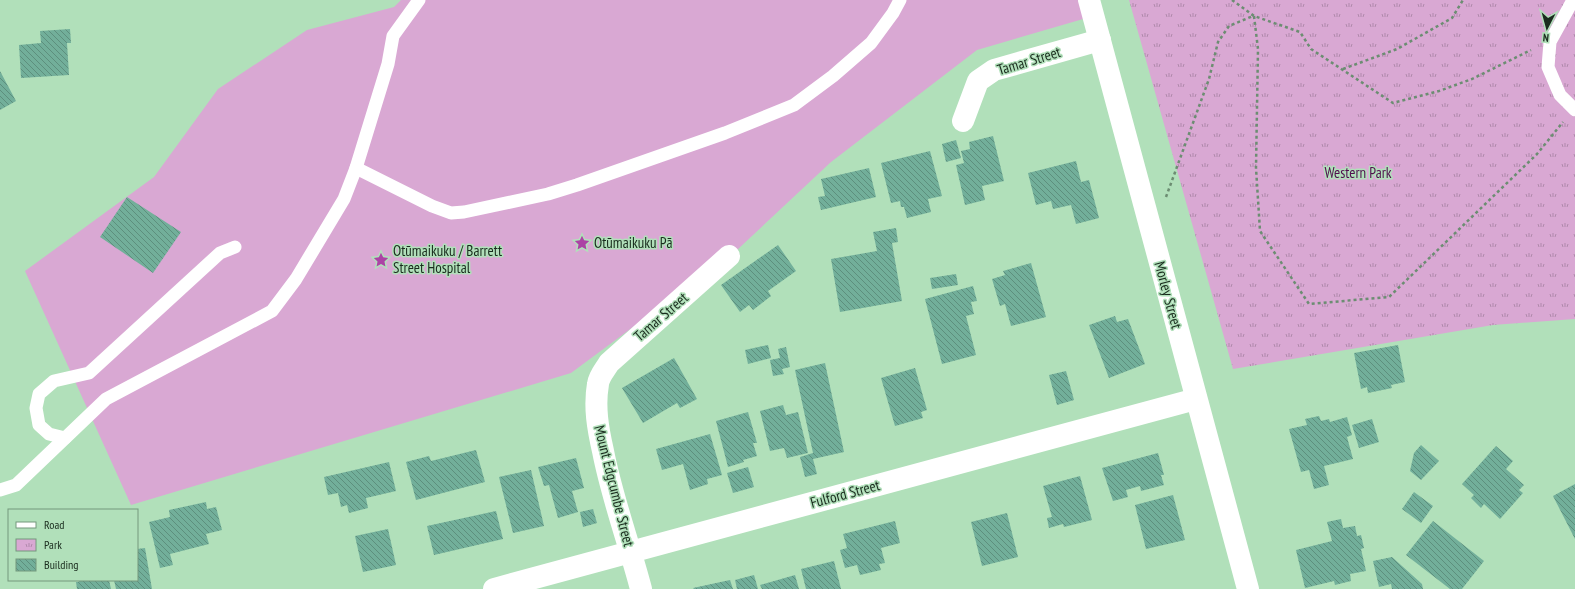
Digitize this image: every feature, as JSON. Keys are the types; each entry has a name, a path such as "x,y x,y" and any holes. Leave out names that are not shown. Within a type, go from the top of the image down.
{"street":[{"name":"Morley Street","path":"1089,0 1248,589"},
{"name":"Tamar Street","path":"963,120 978,82 994,70 1100,40"},
{"name":"Tamar Street","path":"598,383 609,363 729,256"},
{"name":"Mount Edgcumbe Street","path":"598,383 596,408 598,425 614,498 631,551 641,589"},
{"name":"Fulford Street","path":"494,589 1196,399"}],"lane":[{"path":"0,490 16,485 106,399 272,311 296,279 344,199 356,168 388,64 393,36 419,0"},
{"path":"356,168 432,206 451,213 464,212 525,199 577,185 725,133 794,105 833,76 871,44 893,13 900,0"},
{"path":"1573,0 1550,42 1548,67 1560,95 1574,109"},
{"path":"65,438 49,434 39,425 36,408 39,394 54,381 89,372 220,253 235,248"}],"path":[{"path":"1232,0 1254,16 1300,32 1311,49 1393,103 1439,91 1472,79 1523,52 1550,42"},
{"path":"1342,70 1397,49 1452,18 1463,0"},
{"path":"1254,16 1258,49 1256,168 1260,231 1308,304 1389,297 1537,154 1574,109"},
{"path":"1166,198 1209,80 1218,42 1230,26 1254,16"}],"green space":[{"name":"Otūmaikuku / Barrett Street Hospital","path":"401,0 1084,0 1090,17 977,50 831,162 737,250 571,373 131,505 25,271 154,177 218,89 307,30 394,7"},
{"name":"Western Park","path":"1129,0 1575,0 1575,319 1493,325 1233,369"}],"building":[{"path":"70,29 71,43 67,43 69,75 21,78 19,45 41,43 40,31"},
{"path":"0,71 16,101 0,110"},
{"path":"993,136 1004,181 982,186 985,200 965,205 956,165 964,163 961,151 970,149 969,142"},
{"path":"956,140 961,158 946,162 942,144"},
{"path":"930,151 942,196 928,199 931,212 907,218 904,207 901,207 900,201 891,203 881,163"},
{"path":"1076,161 1081,182 1089,180 1099,218 1076,224 1071,205 1053,209 1051,201 1036,205 1028,173"},
{"path":"869,168 876,197 821,210 818,197 825,196 821,179"},
{"path":"127,197 181,232 153,273 100,237"},
{"path":"896,228 898,242 892,243 902,301 840,312 831,259 877,251 873,232"},
{"path":"778,245 796,271 768,291 771,296 753,310 749,305 740,312 721,285"},
{"path":"1031,263 1046,317 1011,326 1005,304 1000,306 992,279 1005,275 1003,271"},
{"path":"956,274 958,285 932,289 930,278"},
{"path":"973,286 977,301 971,302 974,314 966,316 976,355 942,364 925,299"},
{"path":"1115,316 1117,322 1128,319 1145,364 1109,378 1089,325"},
{"path":"768,345 771,358 748,364 745,350"},
{"path":"1398,345 1405,382 1391,385 1392,388 1368,393 1367,387 1361,389 1354,353"},
{"path":"786,347 790,367 782,369 784,374 773,376 770,360 780,358 778,349"},
{"path":"674,358 697,399 680,408 677,403 643,423 622,388"},
{"path":"825,363 844,452 813,459 817,474 805,477 800,457 813,453 795,370"},
{"path":"915,368 927,410 921,412 923,418 895,426 881,378"},
{"path":"1066,371 1074,400 1057,405 1049,375"},
{"path":"783,405 786,415 798,412 808,453 787,458 784,448 770,451 760,411"},
{"path":"748,412 757,443 753,443 757,456 743,460 744,462 728,467 716,421"},
{"path":"1319,416 1321,421 1329,419 1330,422 1347,417 1352,435 1347,437 1353,459 1324,466 1329,485 1314,489 1309,470 1301,472 1289,429 1307,425 1305,419"},
{"path":"1372,419 1379,442 1359,448 1352,425"},
{"path":"710,434 722,475 707,479 708,484 690,490 683,464 662,470 656,449"},
{"path":"1421,445 1439,461 1421,480 1410,471 1414,453"},
{"path":"1496,446 1513,461 1506,469 1524,485 1519,490 1523,493 1500,519 1484,504 1481,508 1471,498 1474,495 1462,484"},
{"path":"476,450 485,482 416,500 406,462 429,456 431,461"},
{"path":"1158,453 1164,475 1161,475 1164,485 1141,491 1140,486 1126,490 1128,497 1113,501 1102,468"},
{"path":"576,458 584,488 572,491 578,512 558,518 549,485 544,486 538,467"},
{"path":"389,462 396,491 366,498 368,508 349,513 347,505 341,507 338,493 328,495 324,477"},
{"path":"748,467 754,487 733,493 727,473"},
{"path":"531,470 544,526 513,533 499,477"},
{"path":"1080,476 1092,520 1064,527 1063,524 1049,528 1047,518 1052,517 1043,486"},
{"path":"1575,484 1575,539 1553,496"},
{"path":"1414,492 1433,506 1421,523 1402,509"},
{"path":"1173,495 1185,540 1146,549 1135,505"},
{"path":"206,502 207,509 216,507 222,530 206,534 209,544 170,554 173,565 160,568 149,522 170,517 169,510"},
{"path":"593,509 597,523 583,527 580,512"},
{"path":"496,511 503,539 434,555 427,526"},
{"path":"1007,513 1018,557 982,566 971,522"},
{"path":"1341,519 1343,528 1355,526 1357,536 1361,535 1364,548 1361,549 1366,571 1350,574 1351,581 1335,585 1334,581 1305,588 1296,550 1332,541 1327,522"},
{"path":"895,521 900,543 881,548 885,563 879,564 881,570 860,575 857,565 845,568 840,550 847,548 843,534"},
{"path":"1433,521 1484,561 1462,589 1450,589 1406,555"},
{"path":"388,529 396,565 363,572 355,536"},
{"path":"145,548 152,589 116,589 114,581 138,581 138,549"},
{"path":"1392,557 1422,584 1423,589 1392,589 1391,584 1379,587 1373,561"},
{"path":"834,561 841,589 806,589 801,569"},
{"path":"754,575 758,589 737,589 735,580"},
{"path":"795,575 799,589 762,589 760,585"},
{"path":"730,580 733,589 693,588"},
{"path":"109,581 111,589 77,589 76,582"}],"place":[{"name":"Otūmaikuku Pā","path":"582,243"},
{"name":"Otūmaikuku / Barrett Street Hospital","path":"381,260"}]}
